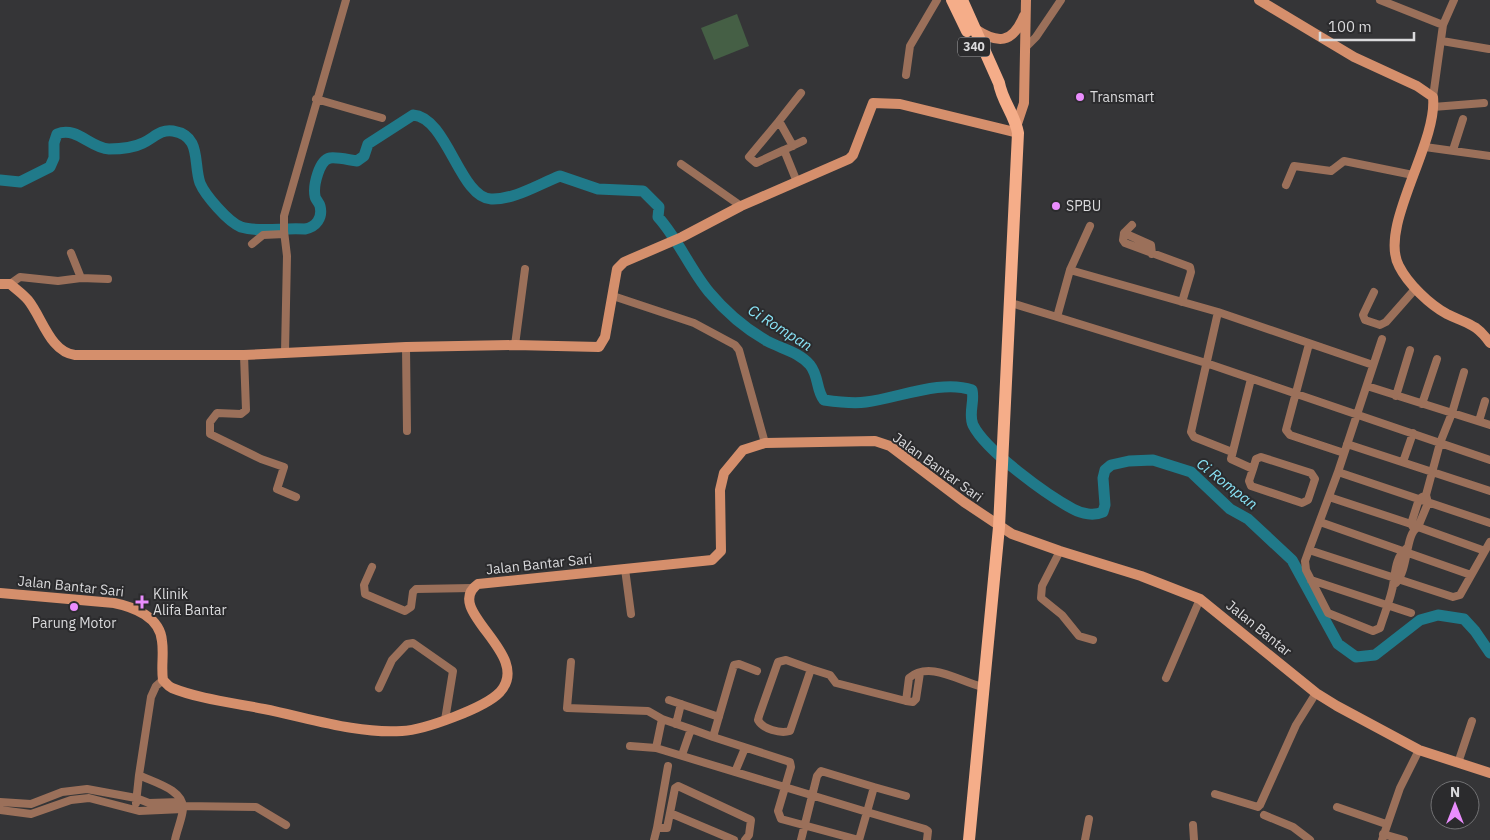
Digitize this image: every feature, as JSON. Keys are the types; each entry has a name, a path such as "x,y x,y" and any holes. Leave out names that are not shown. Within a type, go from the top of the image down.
{"main road":[{"name":"340","path":"952,0 993,86 1000,91"},
{"name":"340","path":"962,0 999,83 1000,91"},
{"path":"969,840 999,527 1011,303 1018,128 1000,91"}],"street":[{"path":"285,352 287,256 284,230 316,99 346,0"},
{"path":"906,75 910,46 937,0"},
{"path":"5,284 28,300 57,345 70,355 244,355 406,346 515,345 599,347 605,337 617,270 624,262 682,237 742,206 851,157 871,105 874,102 900,104 1018,128 1024,103 1026,0"},
{"path":"1025,48 1036,37 1061,0"},
{"path":"1259,0 1354,57 1417,86 1433,102 1484,103"},
{"path":"1380,0 1443,25"},
{"path":"1454,0 1443,25 1431,119 1425,146 1413,175 1396,230 1396,259 1399,267 1416,288 1446,314 1477,327 1490,343"},
{"path":"975,29 990,39 1000,40 1011,36 1020,27 1025,14"},
{"path":"1442,41 1489,48"},
{"path":"802,93 749,157 755,163 803,141"},
{"path":"316,99 382,118"},
{"path":"1453,150 1463,119"},
{"path":"779,121 793,146"},
{"path":"758,144 768,157"},
{"path":"1425,146 1490,156"},
{"path":"784,150 797,182"},
{"path":"1286,185 1294,166 1331,171 1344,161 1413,175"},
{"path":"681,164 742,206"},
{"path":"1132,225 1124,233 1151,245 1152,254 1190,267 1191,272 1182,302"},
{"path":"1057,317 1070,270 1090,226"},
{"path":"252,244 263,235 284,230"},
{"path":"71,253 81,278"},
{"path":"515,345 525,268"},
{"path":"1070,270 1218,312 1373,365"},
{"path":"5,284 20,277 58,281 81,278 108,279"},
{"path":"1374,292 1363,314 1365,320 1380,325 1386,322 1416,288"},
{"path":"613,296 694,323 735,345 739,350 765,443"},
{"path":"1011,303 1206,363 1490,460"},
{"path":"1218,312 1192,436 1232,452"},
{"path":"1382,339 1348,444 1304,566 1328,613 1373,631 1379,629 1388,605 1395,578 1424,499 1440,442 1452,413 1464,372"},
{"path":"1309,344 1286,430 1290,435 1344,453"},
{"path":"406,346 407,431"},
{"path":"1396,396 1410,350"},
{"path":"244,355 246,410 241,414 217,413 210,422 210,434 260,459 284,467 277,489 296,497"},
{"path":"1422,404 1437,359"},
{"path":"1251,379 1232,452 1233,460 1253,469"},
{"path":"1366,386 1490,426"},
{"path":"1479,421 1485,401"},
{"path":"1404,462 1413,433"},
{"name":"Jalan Bantar Sari","path":"0,594 114,603 141,611 152,619 160,632 163,680 170,687 219,700 374,731 404,731 445,720 479,707 498,694 506,681 504,657 488,632 472,613 469,598 472,588 478,584 706,563 718,556 721,551 720,490 724,473 743,450 765,443 864,441 884,443 999,527"},
{"path":"1348,444 1490,491"},
{"path":"1263,457 1311,473 1315,479 1308,500 1302,503 1251,486 1249,483 1253,469 1256,459 1263,457"},
{"path":"1338,472 1424,499 1490,523"},
{"path":"1329,497 1486,551"},
{"path":"1320,522 1472,575"},
{"name":"Jalan Bantar","path":"999,527 1060,551 1142,576 1200,599 1316,693 1337,706 1419,750 1490,773"},
{"path":"1309,550 1453,597 1460,595 1490,542"},
{"path":"1060,551 1046,578 1041,598 1062,615 1079,636 1093,640"},
{"path":"372,566 364,585 365,594 405,611 411,607 416,589 472,588"},
{"path":"626,569 631,614"},
{"path":"1311,580 1411,613"},
{"path":"1166,678 1200,599"},
{"path":"379,688 392,660 407,644 413,643 453,671 445,720"},
{"path":"811,669 790,731 782,732 762,726 758,716 778,662 786,660 830,675 836,683 913,702 916,699 920,673"},
{"path":"571,662 566,707 645,711 676,724 790,762 791,767 778,811 778,817 859,840 874,787"},
{"path":"714,737 734,665 739,664 757,671"},
{"path":"906,701 909,678 920,673 938,671 966,684 983,688"},
{"path":"136,804 151,697 156,686 163,680"},
{"path":"1215,794 1246,805 1258,807 1260,805 1296,725 1316,693"},
{"path":"669,700 719,717"},
{"path":"676,724 681,704"},
{"path":"656,748 662,719"},
{"path":"1458,763 1472,721"},
{"path":"682,755 691,729"},
{"path":"630,746 656,748 682,755 811,796 925,829 928,832 928,840"},
{"path":"735,772 745,748"},
{"path":"1404,840 1383,837 1386,824 1419,750"},
{"path":"654,840 668,766"},
{"path":"801,840 816,776 821,771 906,796"},
{"path":"139,775 170,789 182,805 175,840"},
{"path":"657,828 667,829 675,788 680,787 751,820 749,835 745,840"},
{"path":"0,810 17,809 62,792 87,789 157,812 182,805"},
{"path":"0,802 31,814 71,800 89,798 136,804 256,807 286,825"},
{"path":"1337,807 1386,824"},
{"path":"670,813 734,840"},
{"path":"1264,815 1293,827 1310,840"},
{"path":"1085,840 1090,819"},
{"path":"1193,825 1194,840"}],"green space":[{"path":"737,14 749,46 714,60 701,28"}],"waterway":[{"name":"Ci Rompan","path":"0,180 20,182 50,167 54,158 54,143 57,134 64,132 77,135 102,148 113,149 135,146 161,133 173,131 188,138 192,144 195,151 200,183 212,201 230,220 241,227 256,230 305,229 315,224 319,218 321,210 315,197 315,186 323,163 330,158 357,161 364,156 368,144 413,115 425,119 435,129 471,186 480,195 491,199 509,197 560,176 598,189 643,191 659,207 658,217 715,299 751,331 806,361 813,369 824,400 861,403 934,388 960,387 972,390 971,416 973,425 990,447 1018,472 1048,494 1073,509 1084,513 1096,514 1103,512 1105,505 1103,478 1105,470 1111,465 1129,461 1153,460 1191,472 1230,509 1248,519 1292,560 1338,644 1356,657 1375,655 1420,620 1438,615 1464,619 1490,653"}],"place":[{"name":"Transmart","path":"1080,97"},
{"name":"SPBU","path":"1056,206"},
{"name":"Klinik Alifa Bantar","path":"142,602"},
{"name":"Parung Motor","path":"74,607"}]}
